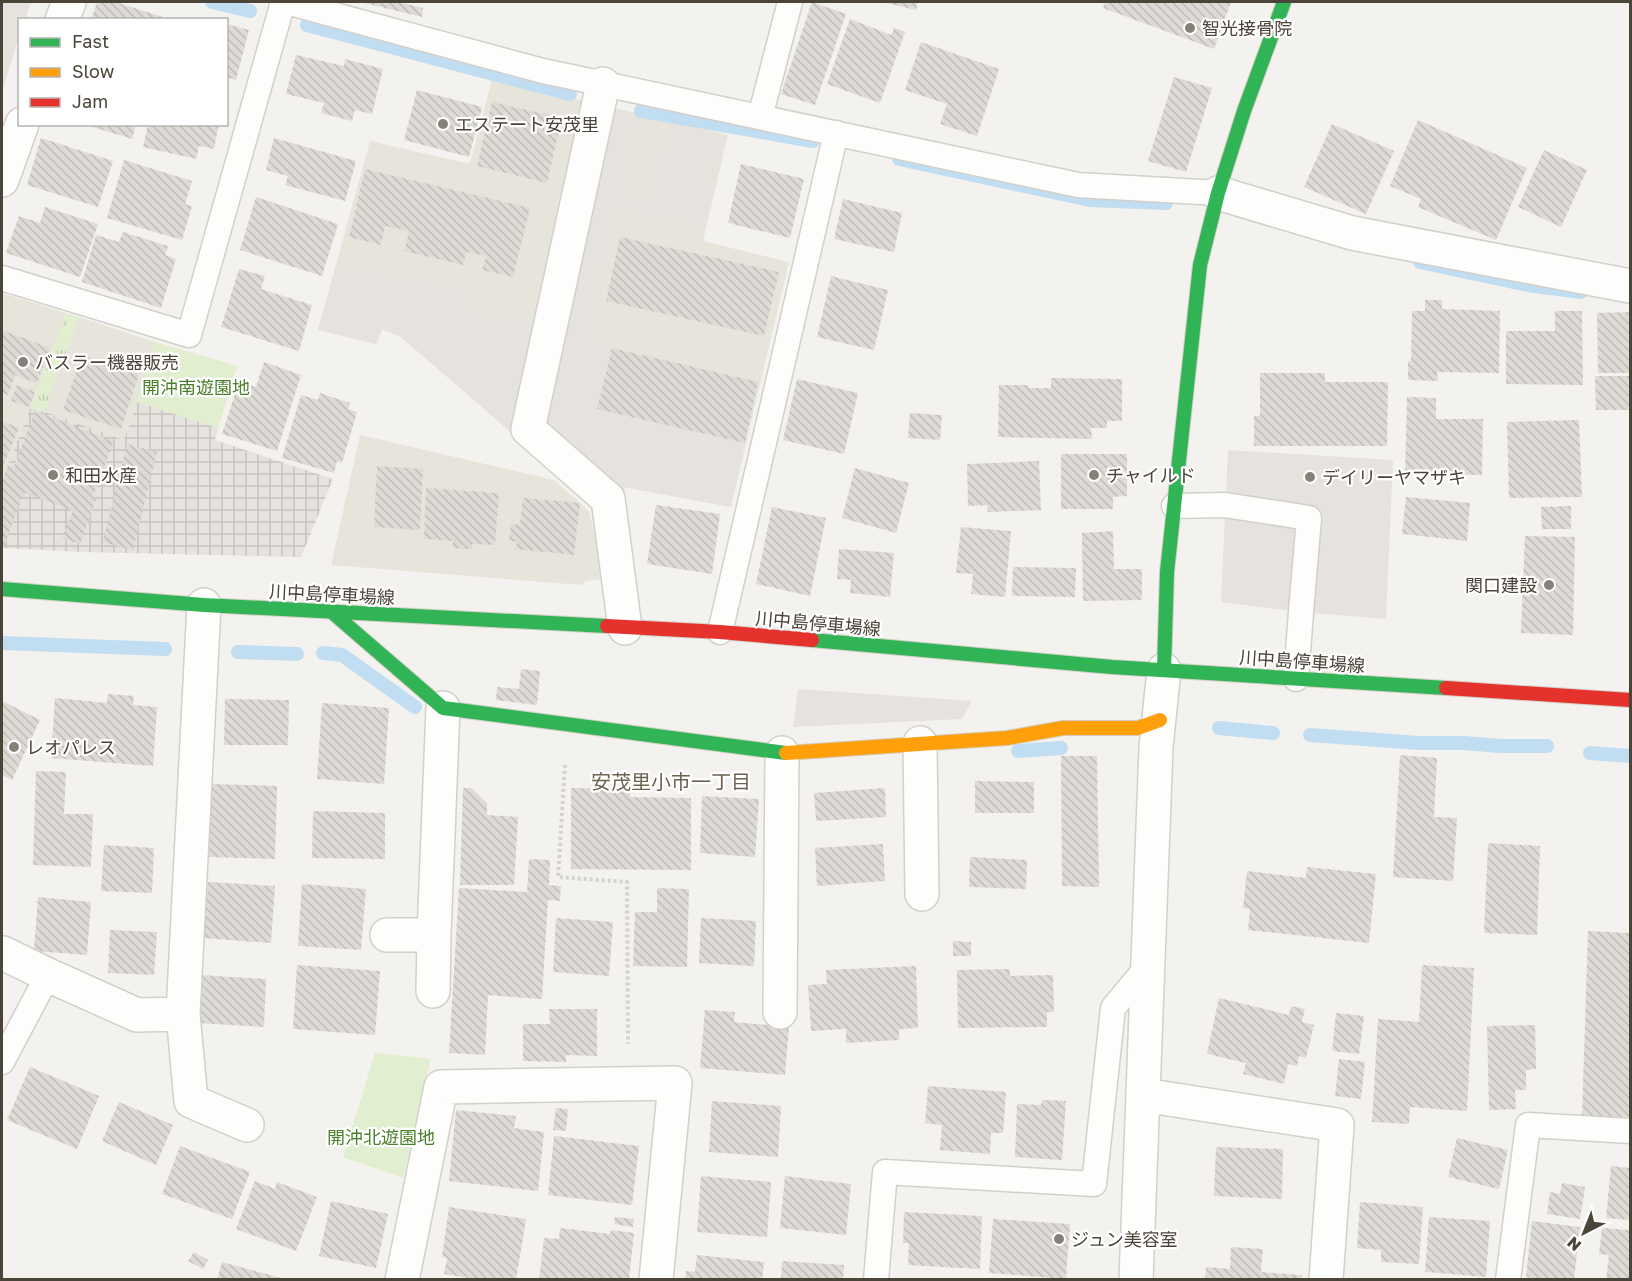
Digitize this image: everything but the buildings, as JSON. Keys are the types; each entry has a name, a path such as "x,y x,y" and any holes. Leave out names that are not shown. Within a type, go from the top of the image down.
{"main road":[{"path":"1164,670 1167,572 1200,265 1218,193 1244,111 1284,2"},
{"name":"川中島停車場線","path":"2,589 333,613 720,632 1101,666 1630,700"},
{"path":"333,613 443,708 782,753 1007,738 1062,728 1138,728 1160,720"}],"street":[{"path":"63,18 69,2"},
{"path":"603,84 528,429 608,499 624,628"},
{"path":"2,180 21,126"},
{"path":"1218,193 1352,233 1630,286"},
{"path":"204,605 183,1014 191,1101 247,1125"},
{"path":"1136,1280 1156,747 1164,670"},
{"path":"433,991 443,708"},
{"path":"920,743 922,894"},
{"path":"780,1012 782,753"},
{"path":"387,935 434,935"},
{"path":"3,953 137,1015 183,1014"},
{"path":"402,1280 441,1087 675,1083 656,1280"},
{"path":"1143,1095 1337,1125 1326,1280"}],"lane":[{"path":"2,278 189,335 284,2 543,71 1078,185 1218,193"},
{"path":"760,117 790,2"},
{"path":"720,632 836,133"},
{"path":"1174,506 1225,505 1309,518 1296,678"},
{"path":"876,1280 885,1172 1095,1184 1113,1008 1148,966"},
{"path":"2,1062 48,975"},
{"path":"1508,1280 1528,1125 1630,1131"}],"path":[{"path":"568,725 558,877 627,882 628,1084"}],"shaded area":[{"path":"2,2 31,2 25,18 18,18 18,40 2,92"},
{"path":"492,79 728,135 703,241 789,262 731,507 624,487 636,584 613,585 593,510 505,427 401,337 382,329 376,344 318,330 370,141 470,164"},
{"path":"589,105 640,117 625,190 645,197 666,125 725,136 702,227 619,210 592,329 612,348 597,409 745,443 731,507 559,477 401,337 382,329 376,344 318,330 337,265 420,278 468,291 465,311 532,320 576,127 584,128"},
{"path":"2,293 66,313 2,481"},
{"path":"79,317 155,342 124,440 44,412"},
{"path":"137,402 218,428 215,440 333,479 301,557 2,548 2,481 31,407 124,440"},
{"path":"360,435 554,480 589,511 605,579 586,581 581,585 331,565"},
{"path":"1228,450 1393,460 1386,619 1221,602"},
{"path":"798,689 972,701 962,719 793,727"}],"green space":[{"path":"66,313 79,317 44,412 31,407"},
{"name":"開沖南遊園地","path":"155,342 237,366 218,428 137,402"},
{"name":"開沖北遊園地","path":"375,1053 431,1059 403,1178 343,1157"}],"waterway":[{"path":"212,2 250,11"},
{"path":"307,25 570,94"},
{"path":"641,111 813,141"},
{"path":"899,159 1090,200 1166,203"},
{"path":"1420,262 1528,285 1581,292"},
{"path":"2,643 165,649"},
{"path":"238,652 297,654"},
{"path":"323,653 342,655 415,707"},
{"path":"1219,728 1273,733"},
{"path":"1310,735 1419,743 1547,746"},
{"path":"1018,751 1061,748"},
{"path":"1590,753 1630,756"}],"traffic: fast":[{"path":"1164,670 1167,572 1200,265 1218,193 1244,111 1284,2"},
{"path":"2,589 204,605 607,626"},
{"path":"333,613 443,708 786,753"},
{"path":"812,640 1112,667 1446,688"}],"traffic: slow":[{"path":"786,753 1007,738 1063,728 1138,728 1160,720"}],"traffic: jam":[{"path":"607,626 812,640"},
{"path":"1446,688 1630,700"}],"place":[{"name":"智光接骨院","path":"1190,28"},
{"name":"エステート安茂里","path":"443,124"},
{"name":"バスラー機器販売","path":"23,362"},
{"name":"和田水産","path":"53,475"},
{"name":"チャイルド","path":"1094,475"},
{"name":"デイリーヤマザキ","path":"1310,477"},
{"name":"関口建設","path":"1549,585"},
{"name":"レオパレス","path":"14,747"},
{"name":"ジュン美容室","path":"1059,1239"}],"district":[{"name":"安茂里小市一丁目","path":"671,781"}]}
